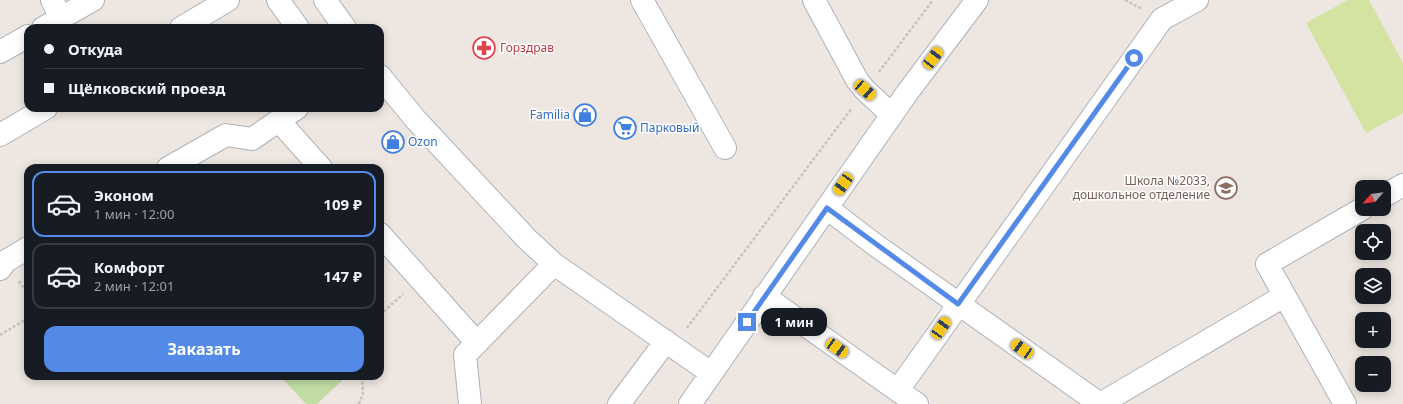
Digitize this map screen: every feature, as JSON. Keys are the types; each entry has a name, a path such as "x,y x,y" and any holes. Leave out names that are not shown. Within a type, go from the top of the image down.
{"street":[{"path":"52,15 92,0"},
{"path":"188,24 228,0"},
{"path":"278,0 295,24"},
{"path":"325,0 342,24"},
{"path":"642,0 725,148"},
{"path":"814,0 857,80 865,90 892,115"},
{"path":"690,404 764,296 892,115 977,0"},
{"path":"898,390 1162,19 1197,0"},
{"path":"0,52 24,38"},
{"path":"384,81 416,120 527,239 554,264 711,373"},
{"path":"0,135 39,112"},
{"path":"175,164 226,135 252,139 292,112"},
{"path":"279,120 318,164"},
{"path":"1391,192 1403,185"},
{"path":"827,208 958,304 1099,404 1284,296"},
{"path":"1345,404 1267,264 1355,213"},
{"path":"384,238 477,343"},
{"path":"0,269 6,261 24,250"},
{"path":"470,404 465,355 554,264"},
{"path":"764,296 917,404"},
{"path":"619,404 670,344"}],"path":[{"path":"670,344 933,0"},
{"path":"384,311 420,279"},
{"path":"0,335 24,320"},
{"path":"359,404 363,394 362,380"}],"green space":[{"path":"1348,0 1369,0 1403,63 1403,113 1366,133 1306,23"},
{"path":"284,380 343,380 317,404 306,404"}],"place":[{"name":"Горздрав","path":"484,48"},
{"name":"Familia","path":"585,115"},
{"name":"Парковый","path":"625,128"},
{"name":"Ozon","path":"393,142"},
{"name":"Школа №2033, дошкольное отделение","path":"1226,188"}],"route":[{"path":"747,322 827,208 874,244 958,304 1134,58"}]}
